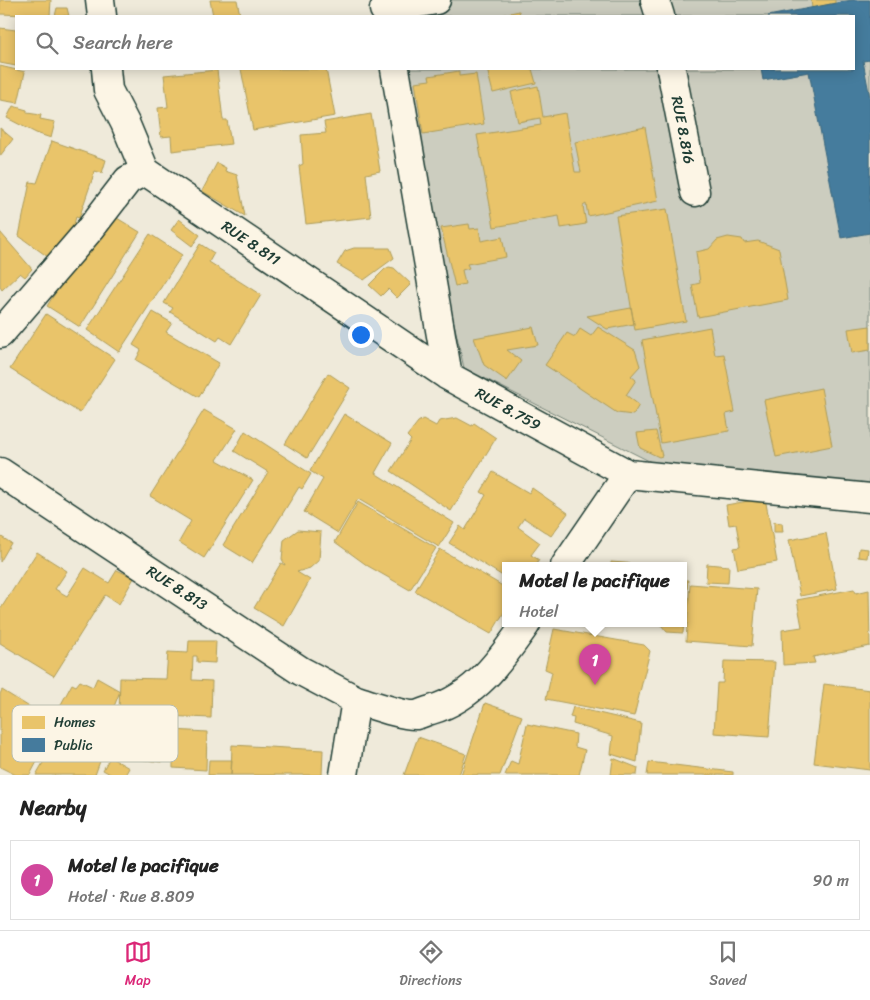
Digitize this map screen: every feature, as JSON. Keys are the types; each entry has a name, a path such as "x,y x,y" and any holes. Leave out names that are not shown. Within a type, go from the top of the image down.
{"street":[{"path":"100,0 102,15"},
{"path":"384,8 436,0"},
{"path":"655,0 660,15"},
{"path":"0,334 91,228 128,180 145,171 125,123 108,90 106,70"},
{"path":"395,70 448,376"},
{"name":"RUE 8.816","path":"671,70 696,192"},
{"name":"RUE 8.811","path":"145,171 448,376"},
{"name":"RUE 8.759","path":"448,376 628,474 870,498"},
{"name":"RUE 8.813","path":"0,472 301,671 356,700 380,708 416,715 446,706 474,688 502,659 524,627"},
{"path":"568,562 628,474"},
{"path":"344,775 356,700"}],"shaded area":[{"path":"396,0 870,0 870,491 661,467 464,368 422,180 406,70 855,70 855,15 398,15"}],"building: Homes":[{"path":"0,0 51,0 50,15 0,14"},
{"path":"210,0 237,0 240,15 213,15"},
{"path":"811,0 835,0 835,3 812,8"},
{"path":"57,8 67,8 69,15 55,15"},
{"path":"519,11 520,15 501,15"},
{"path":"0,28 15,30 15,66 0,63"},
{"path":"0,66 25,72 18,103 0,100"},
{"path":"217,70 223,120 227,120 231,144 172,151 171,136 161,137 158,108 168,107 164,75"},
{"path":"241,70 326,70 335,116 253,130"},
{"path":"487,70 532,70 536,83 493,93"},
{"path":"459,71 459,76 476,74 484,124 423,134 415,82 430,80 429,76"},
{"path":"538,86 543,117 565,113 575,172 581,172 575,142 645,127 658,201 588,216 586,204 583,206 586,224 561,228 559,216 494,227 477,135 541,125 540,118 518,122 511,92"},
{"path":"13,106 27,110 27,113 41,115 40,119 55,122 51,138 36,133 7,118"},
{"path":"371,114 380,171 366,174 371,217 306,224 299,166 303,164 301,135 326,133 324,122"},
{"path":"0,128 13,139 0,156"},
{"path":"52,141 106,160 102,173 95,171 79,218 76,217 70,238 55,262 19,236 30,182 37,183"},
{"path":"217,163 226,168 225,171 237,175 245,216 202,191"},
{"path":"667,209 686,321 635,330 616,216"},
{"path":"107,212 140,232 80,327 47,306"},
{"path":"179,219 200,235 192,246 171,230"},
{"path":"469,224 470,229 479,228 481,241 502,237 506,257 467,264 469,268 462,270 465,284 455,286 441,228"},
{"path":"0,232 32,269 25,277 20,273 2,290 0,287"},
{"path":"150,234 182,255 119,352 87,330"},
{"path":"728,237 742,239 744,243 758,241 779,249 788,300 698,317 692,285 700,283 696,252 709,249 717,240"},
{"path":"200,244 214,253 209,262 261,295 231,344 220,337 217,341 170,312 173,308 164,303"},
{"path":"354,248 390,248 394,258 364,280 337,264 345,251"},
{"path":"389,267 394,268 411,284 397,298 388,289 381,296 369,285"},
{"path":"631,308 634,324 607,329 587,316"},
{"path":"153,312 172,323 166,332 219,363 199,397 136,360 141,350 133,345"},
{"path":"46,314 115,359 80,413 10,369"},
{"path":"870,326 870,350 852,353 848,329"},
{"path":"533,327 538,345 507,350 521,361 507,381 484,365 474,338"},
{"path":"598,327 635,350 640,366 631,376 636,380 626,395 639,405 633,415 617,413 545,365 567,333 575,337 580,329 591,336"},
{"path":"710,327 715,355 724,354 735,412 726,414 729,431 661,443 642,340"},
{"path":"328,373 350,388 307,458 285,444"},
{"path":"821,388 832,446 776,457 764,400"},
{"path":"204,410 237,429 217,460 253,480 204,558 179,542 191,521 150,496"},
{"path":"344,414 392,443 375,473 454,523 439,547 358,499 338,533 304,512 323,479 310,471"},
{"path":"457,418 472,426 474,423 496,438 451,511 391,471 411,440 407,436 418,422 423,419 436,426 439,421"},
{"path":"245,431 311,474 302,489 299,487 252,563 223,545 268,472 234,451"},
{"path":"656,431 662,456 659,457 640,448 637,433"},
{"path":"493,472 529,493 532,488 568,513 551,536 524,518 518,527 540,543 531,555 539,560 538,562 502,562 502,576 449,543 460,526 465,530 486,495 481,492"},
{"path":"765,498 777,562 738,569 734,548 740,547 736,524 729,525 726,505"},
{"path":"358,502 436,548 410,590 368,566 335,542"},
{"path":"774,522 782,523 783,532 774,532"},
{"path":"298,530 321,532 319,560 310,568 297,572 310,580 284,626 254,608 281,563 285,565 282,559 284,540"},
{"path":"826,533 837,589 800,596 789,540"},
{"path":"0,536 11,543 0,562"},
{"path":"859,548 868,549 867,558 858,557"},
{"path":"440,549 502,586 502,616 491,634 415,591"},
{"path":"37,552 67,571 55,589 67,596 85,568 109,583 117,570 134,578 119,604 105,595 54,676 0,643 0,610"},
{"path":"707,564 729,566 728,583 706,582"},
{"path":"690,584 757,589 752,646 686,641"},
{"path":"854,589 856,593 869,590 870,646 813,657 815,663 783,665 782,630 802,627 797,600"},
{"path":"663,627 684,627 683,633 667,632"},
{"path":"554,629 644,645 650,651 634,716 546,699 552,672 545,669"},
{"path":"189,641 216,641 215,663 197,662 197,656 193,656 192,680 212,681 211,718 178,717 178,705 119,705 120,678 166,679 168,652 188,653"},
{"path":"724,661 775,662 769,737 714,733 717,683 723,683"},
{"path":"97,678 120,691 115,705 61,705 72,684 76,686 80,681 93,687"},
{"path":"824,684 870,690 870,770 814,763"},
{"path":"2,690 26,705 12,705 12,762 37,762 30,775 16,775 0,767 0,694"},
{"path":"485,703 522,716 500,775 461,775"},
{"path":"573,707 641,723 637,762 611,754 613,736 573,724 574,718 570,717"},
{"path":"527,724 576,734 575,747 585,750 579,775 505,775 511,761 518,764"},
{"path":"178,730 207,732 206,770 173,768 173,762 178,762"},
{"path":"418,737 466,754 459,775 404,775"},
{"path":"232,745 323,750 322,775 231,775"},
{"path":"613,758 638,768 637,775 611,775"},
{"path":"209,760 232,760 231,775 208,775"},
{"path":"43,762 100,762 95,775 36,775"},
{"path":"107,762 119,762 129,768 125,775 112,775 103,770"},
{"path":"649,762 733,772 733,775 647,775"}],"building: Public":[{"path":"852,0 870,0 870,60 863,61 870,98 870,233 841,238 809,72 763,80 761,70 855,70 855,15 773,15"}],"place":[{"name":"Motel le pacifique","path":"595,685"}]}
